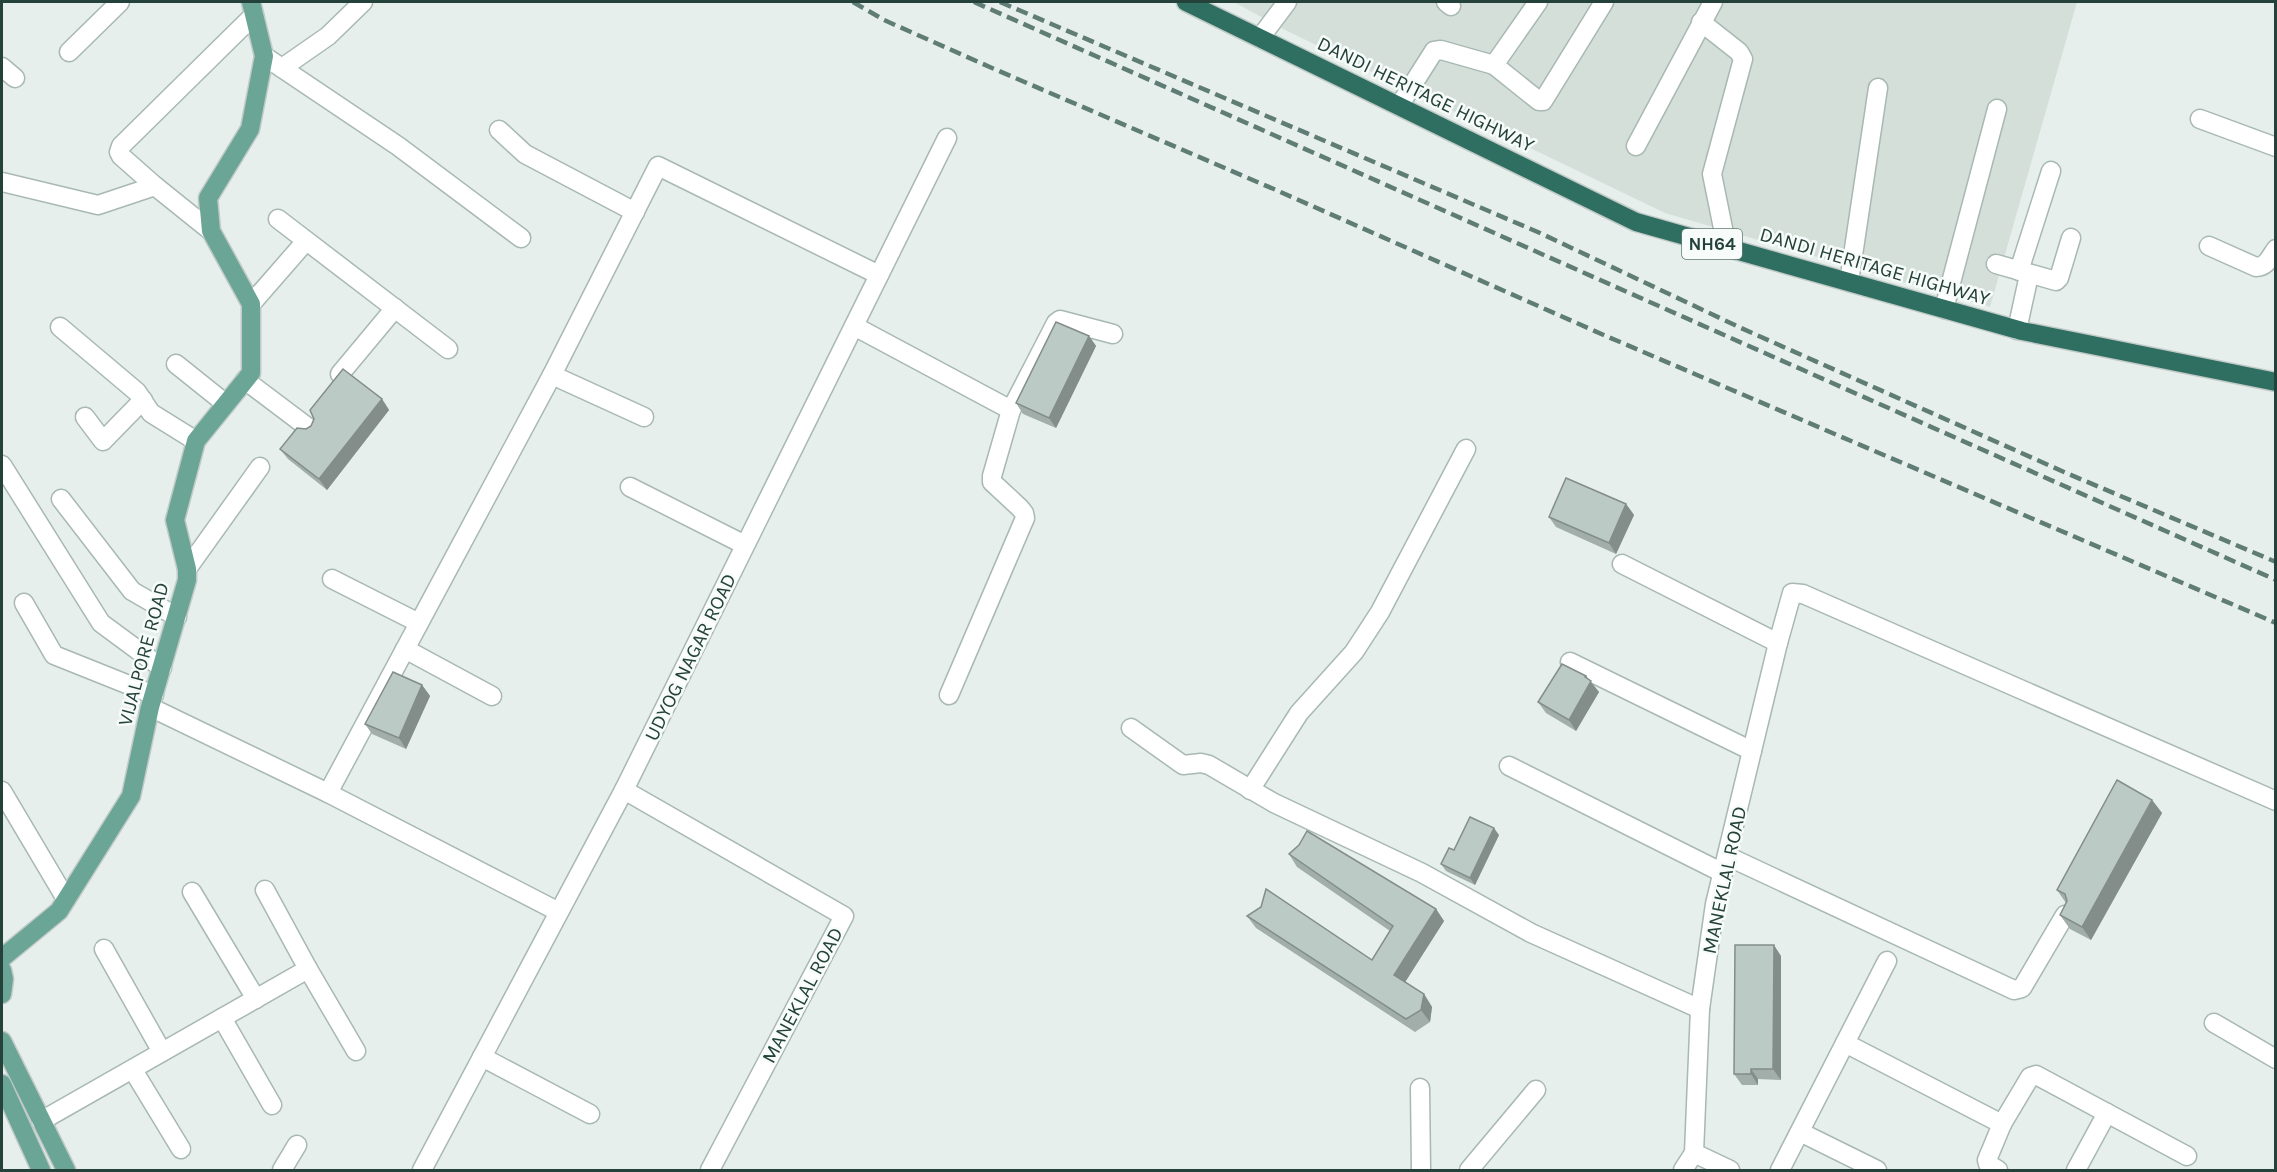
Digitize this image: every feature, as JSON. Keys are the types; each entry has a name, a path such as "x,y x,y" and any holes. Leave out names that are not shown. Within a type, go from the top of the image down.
{"highway":[{"name":"DANDI HERITAGE HIGHWAY","path":"1186,2 1636,222 2017,330 2276,382"}],"main road":[{"name":"VIJALPORE ROAD","path":"2,994 4,979 2,958 59,911 131,796 152,701 187,580 187,569 175,520 196,441 251,373 251,304 211,231 208,198 250,129 264,57 252,8"},
{"path":"2,1041 66,1170"},
{"path":"2,1084 41,1170"}],"street":[{"path":"69,52 120,2"},
{"path":"282,68 327,36 363,2"},
{"path":"1260,38 1287,2"},
{"path":"1494,65 1538,2"},
{"path":"1399,106 1434,51 1441,50 1494,65 1539,101 1544,101 1604,2"},
{"path":"1636,146 1713,2"},
{"path":"211,231 155,186 119,152 121,146 252,8"},
{"path":"1701,22 1739,52 1743,59 1712,174 1726,248"},
{"path":"264,57 389,140 521,238"},
{"path":"1849,282 1878,88"},
{"path":"1944,309 1996,109"},
{"path":"2200,119 2276,147"},
{"path":"499,130 525,154 635,212"},
{"name":"UDYOG NAGAR ROAD","path":"422,1170 624,790 946,138"},
{"path":"328,793 552,375 658,166 879,275"},
{"path":"2017,330 2024,273 2051,171"},
{"path":"2,182 98,205 155,186"},
{"path":"278,219 448,349"},
{"path":"1996,264 2056,281 2059,278 2071,238"},
{"path":"251,304 306,241"},
{"path":"2209,246 2256,267 2267,263 2276,249"},
{"path":"340,374 394,308"},
{"path":"949,695 1025,518 1020,508 992,482 1011,410 1056,323 1060,320 1113,334"},
{"path":"854,326 1011,410"},
{"path":"60,327 138,392 151,413 196,441"},
{"path":"176,364 226,404"},
{"path":"552,375 644,417"},
{"path":"245,380 310,429"},
{"path":"85,417 103,441 143,400"},
{"path":"1250,790 1299,714 1353,652 1380,612 1466,449"},
{"path":"2,465 93,614 111,632 162,668"},
{"path":"187,569 260,466"},
{"path":"630,487 745,545"},
{"path":"61,499 132,591 177,617"},
{"path":"1622,564 1778,643"},
{"path":"332,579 419,623"},
{"name":"MANEKLAL ROAD","path":"1694,1154 1700,1009 1715,904 1792,593 1798,592 1813,598 2276,801"},
{"path":"24,603 54,655 152,701 559,912"},
{"path":"405,649 492,696"},
{"path":"1570,662 1752,751"},
{"path":"1131,728 1183,765 1201,763 1209,765 1282,807 1422,873 1540,938 1700,1009"},
{"path":"1509,766 1725,865 2014,990 2022,988 2065,915"},
{"name":"MANEKLAL ROAD","path":"624,790 844,916 710,1170"},
{"path":"2,791 66,899"},
{"path":"265,890 356,1051"},
{"path":"192,892 256,999"},
{"path":"104,949 162,1052"},
{"path":"1780,1170 1887,961"},
{"path":"41,1121 308,969"},
{"path":"222,1018 272,1105"},
{"path":"2214,1023 2276,1059"},
{"path":"1845,1043 2002,1124"},
{"path":"482,1057 590,1114"},
{"path":"133,1070 181,1149"},
{"path":"1998,1170 1988,1164 1987,1160 2002,1124 2033,1075 2187,1156"},
{"path":"1420,1088 1421,1170"},
{"path":"1469,1170 1536,1090"},
{"path":"2076,1170 2107,1113"},
{"path":"1800,1132 1877,1170"},
{"path":"282,1170 297,1145"},
{"path":"1683,1170 1694,1154 1730,1170"}],"shaded area":[{"path":"1234,2 2077,2 1990,307 1665,213 1285,30"}],"building":[{"path":"1056,322 1089,336 1049,418 1016,403"},
{"path":"343,369 382,399 319,479 280,449 297,428 306,429 311,426 314,419 310,410"},
{"path":"1566,478 1626,504 1609,543 1549,517"},
{"path":"1562,664 1591,681 1569,720 1538,702"},
{"path":"393,672 422,685 399,738 365,724"},
{"path":"2117,780 2152,800 2082,927 2060,915 2067,901 2065,894 2057,890"},
{"path":"1470,817 1494,828 1470,878 1441,864 1449,848 1454,850"},
{"path":"1307,831 1436,909 1394,975 1424,994 1421,1010 1406,1019 1247,916 1261,907 1266,889 1372,960 1393,926 1289,854 1299,845"},
{"path":"1735,945 1774,945 1773,1069 1751,1069 1751,1074 1734,1074"}],"railway":[{"path":"853,2 884,20 992,68 1606,336 2276,623"},
{"path":"974,2 2276,580"},
{"path":"1000,2 1540,233 1741,328 2064,472 2276,562"}]}
